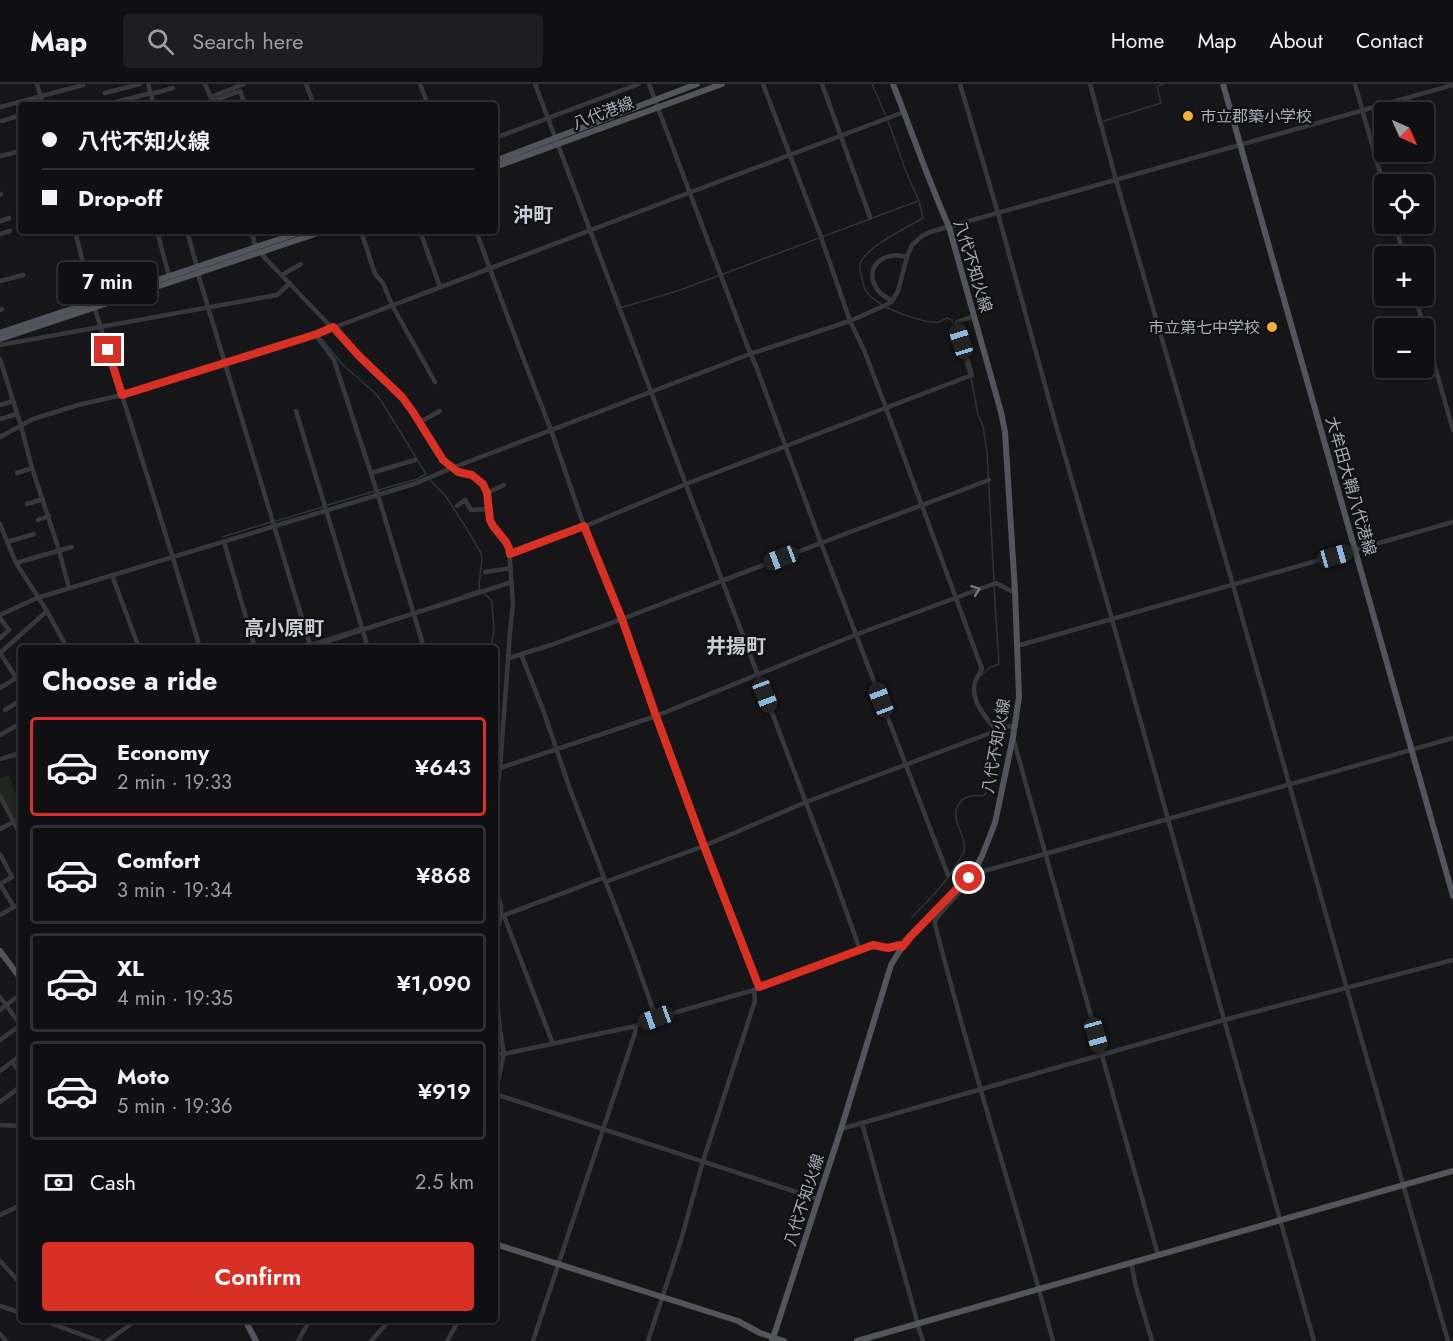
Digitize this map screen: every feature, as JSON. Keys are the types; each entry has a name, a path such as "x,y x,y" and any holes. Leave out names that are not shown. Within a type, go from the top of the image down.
{"main road":[{"name":"八代港線","path":"657,103 697,84"},
{"name":"八代港線","path":"498,166 657,103 722,84"},
{"name":"八代不知火線","path":"773,1339 889,971 910,937 976,871 995,822 1019,697 1016,591 1005,432 949,227 893,84"},
{"name":"大牟田大鞘八代港線","path":"1223,84 1453,896"},
{"name":"八代港線","path":"498,160 557,141"},
{"path":"259,250 297,234"},
{"path":"0,333 314,234"},
{"path":"0,339 169,276 197,270"},
{"path":"0,951 18,975"},
{"path":"857,1341 1453,1171"},
{"path":"498,1245 738,1321 773,1339 784,1341"},
{"path":"247,1323 256,1341"}],"street":[{"path":"38,84 42,102"},
{"path":"105,93 140,84"},
{"path":"148,84 153,102"},
{"path":"205,84 211,102"},
{"path":"211,102 244,84"},
{"path":"308,84 313,102"},
{"path":"420,84 427,102"},
{"path":"535,84 860,950"},
{"path":"498,137 639,84"},
{"path":"649,84 855,635 948,875"},
{"path":"763,84 982,669 974,688 977,704 996,730"},
{"path":"822,84 870,217"},
{"path":"960,84 1314,1341"},
{"path":"1090,84 1448,1341"},
{"path":"1355,84 1380,174"},
{"path":"0,106 83,85"},
{"path":"0,638 9,630 0,617 38,598 224,542 274,523 377,492 414,484 750,354 850,321 889,303 898,291 912,245 930,232 1453,85"},
{"path":"116,102 173,88"},
{"path":"211,102 240,91 244,102"},
{"path":"227,96 229,102"},
{"path":"0,437 33,419 78,405 122,395 315,334 904,112"},
{"path":"2,121 18,117"},
{"path":"0,156 18,152"},
{"path":"0,221 9,218"},
{"path":"0,234 10,231"},
{"path":"76,234 94,304 199,645"},
{"path":"158,234 169,276"},
{"path":"188,234 310,645"},
{"path":"253,234 259,250 359,356 402,397 443,460 453,469 472,475 483,484 487,493 493,526 509,548 512,582 513,604 498,782"},
{"path":"362,234 375,273 383,282 392,305 435,382"},
{"path":"421,234 440,286"},
{"path":"477,234 551,430 584,526 622,619 757,988 756,1001 703,1161 681,1240 648,1341"},
{"path":"889,303 876,288 873,270 882,258 893,255 907,257"},
{"path":"282,275 302,264"},
{"path":"0,281 23,275"},
{"path":"0,345 277,295 290,283"},
{"path":"1418,306 1453,429"},
{"path":"510,554 972,375 956,324 974,316"},
{"path":"315,334 334,360 423,645"},
{"path":"0,359 69,588"},
{"path":"0,405 13,401"},
{"path":"296,411 367,645"},
{"path":"420,422 436,411"},
{"path":"0,419 17,414"},
{"path":"371,473 415,460"},
{"path":"17,473 32,468"},
{"path":"509,658 622,619 989,480"},
{"path":"487,493 504,486"},
{"path":"27,504 43,499"},
{"path":"457,506 465,500 471,512 489,509"},
{"path":"38,520 49,516"},
{"path":"1017,645 1453,522"},
{"path":"0,524 16,563 65,645"},
{"path":"7,542 34,534"},
{"path":"224,542 254,645"},
{"path":"16,563 72,547"},
{"path":"485,573 511,568"},
{"path":"112,575 138,645"},
{"path":"313,645 512,582"},
{"path":"500,768 656,716 855,635 956,597 997,583 1011,591 1016,591"},
{"path":"18,681 0,653 47,611"},
{"path":"521,654 656,1018"},
{"path":"0,666 6,662"},
{"path":"0,688 16,678"},
{"path":"5,710 18,702"},
{"path":"498,723 503,723"},
{"path":"0,735 18,725"},
{"path":"498,927 503,916 704,846 806,802 996,730 1009,726 1014,727"},
{"path":"1013,737 1158,1255"},
{"path":"1053,1341 1040,1288 962,1026 935,920 976,871 1045,854 1453,738"},
{"path":"0,759 18,754"},
{"path":"0,796 18,830"},
{"path":"0,829 18,820"},
{"path":"0,854 12,877 0,884 14,907"},
{"path":"498,897 503,916 553,1044"},
{"path":"0,915 18,905"},
{"path":"498,1054 636,1026 757,988 873,945 888,948 900,945 902,947"},
{"path":"841,1129 1224,1020 1453,960"},
{"path":"0,1010 18,996"},
{"path":"0,997 18,1021"},
{"path":"498,1010 504,1054 498,1081"},
{"path":"533,1341 636,1026"},
{"path":"0,1040 18,1027"},
{"path":"0,1071 18,1057"},
{"path":"12,1062 18,1070"},
{"path":"0,1102 18,1088"},
{"path":"498,1095 818,1199"},
{"path":"862,1123 916,1317 916,1324 923,1341"},
{"path":"0,1125 18,1126"},
{"path":"0,1215 18,1206"},
{"path":"0,1261 18,1281"},
{"path":"1131,1262 1152,1341"},
{"path":"0,1312 2,1307 18,1312"},
{"path":"57,1323 99,1341"},
{"path":"107,1341 133,1323"},
{"path":"298,1341 308,1323"},
{"path":"371,1341 387,1323"},
{"path":"447,1341 457,1323"},
{"path":"0,1334 6,1341"}],"shaded area":[{"path":"9,775 17,794 18,819 16,820 0,795 0,777"}],"waterway":[{"path":"872,84 886,116"},
{"path":"1104,121 1161,103 1157,86 1164,84"},
{"path":"881,304 864,287 860,268 863,258 877,245 923,218 919,201 888,121"},
{"path":"723,274 918,201"},
{"path":"620,308 718,276"},
{"path":"885,307 926,321 939,322 947,318 952,320 969,374"},
{"path":"321,338 343,365 382,402 426,474 417,479 379,490"},
{"path":"971,378 987,452 994,581"},
{"path":"430,480 445,495 481,553 480,590"},
{"path":"328,505 375,491"},
{"path":"276,521 323,507"},
{"path":"222,537 271,522"},
{"path":"981,675 999,664 994,586"},
{"path":"464,595 479,590"},
{"path":"484,593 492,603 494,630 492,645"},
{"path":"312,643 359,628"},
{"path":"912,917 945,881 964,851 963,839 956,820 957,807 965,798 983,796 986,793 996,732"}],"place":[{"name":"市立郡築小学校","path":"1188,116"},
{"name":"市立第七中学校","path":"1272,327"}],"district":[{"name":"沖町","path":"533,215"},
{"name":"高小原町","path":"284,628"},
{"name":"井揚町","path":"736,646"}],"route":[{"path":"108,350 122,395 333,327 359,356 402,397 443,460 458,472 472,475 483,484 487,493 490,520 506,542 510,554 584,526 622,619 704,846 759,987 873,945 888,948 900,945 902,947 974,871 978,872 969,878"}]}
